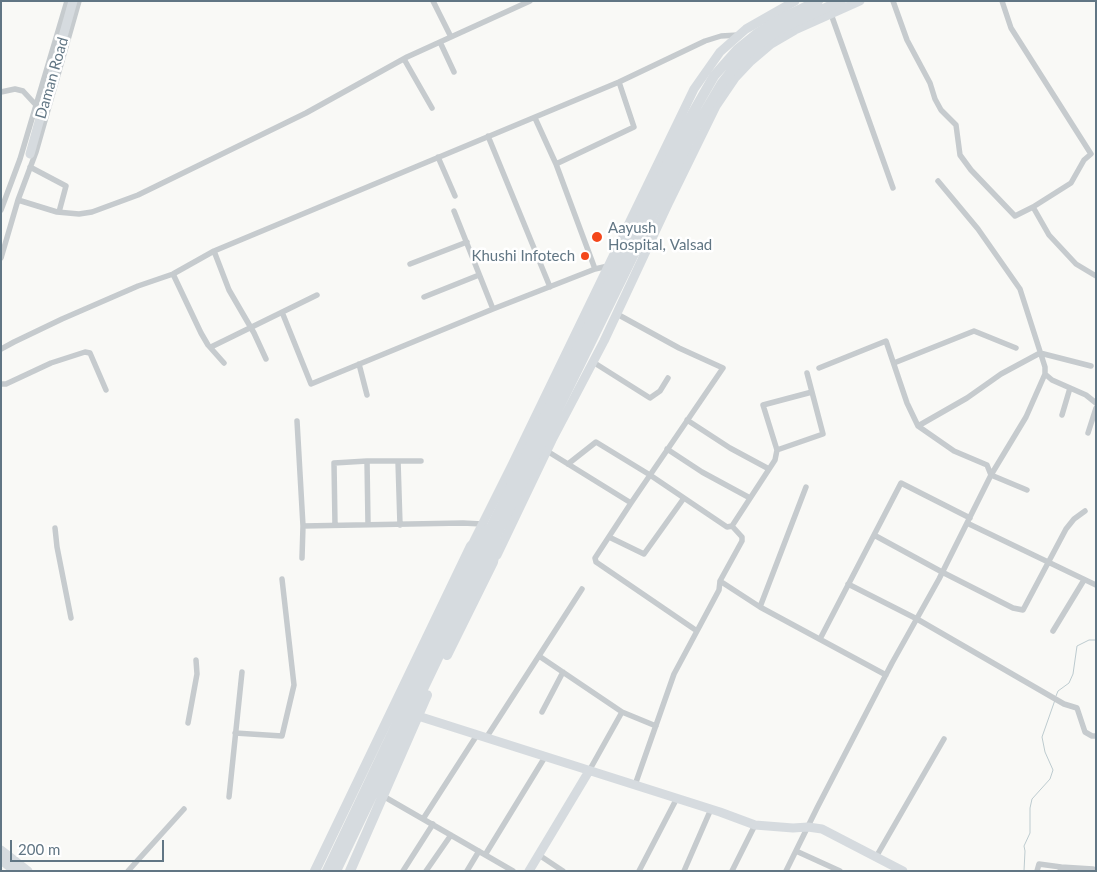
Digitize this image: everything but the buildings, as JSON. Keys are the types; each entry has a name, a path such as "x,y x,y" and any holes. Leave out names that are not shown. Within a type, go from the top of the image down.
{"highway":[{"path":"336,871 687,123 714,76 780,19 818,1"},
{"path":"327,871 438,637 583,370 696,127 722,83 741,59 749,45 841,1"},
{"path":"316,871 472,546 498,525"},
{"path":"350,871 430,689 493,562 498,525"},
{"path":"353,836 363,842"}],"street":[{"path":"1,210 20,159 67,1"},
{"name":"Daman Road","path":"30,154 73,1"},
{"path":"1,258 79,1"},
{"path":"433,1 451,37"},
{"path":"18,200 72,214 87,213 126,199 198,167 298,117 404,59 530,1"},
{"path":"493,562 547,451 583,370 593,362 716,106 735,78 749,45 746,29 795,1"},
{"path":"472,546 694,89 720,52 749,45 771,44 860,1"},
{"path":"893,1 907,40 930,83 935,99 941,110 956,125 960,155 970,170 1015,216 1033,208 1071,183 1084,160 1092,154 1011,28 1002,1"},
{"path":"831,14 893,188"},
{"path":"1,349 62,319 138,286 173,274 214,251 619,82 705,40 721,36 749,45"},
{"path":"440,42 454,72"},
{"path":"404,59 432,108"},
{"path":"556,164 634,127 619,82"},
{"path":"1,92 15,89 23,91 35,104"},
{"path":"535,118 556,164 595,269"},
{"path":"488,136 550,287"},
{"path":"438,158 455,196"},
{"path":"30,167 66,186 59,212"},
{"path":"938,181 978,229 1020,289 1026,302 1045,374 1052,380 1086,395 1096,403"},
{"path":"1033,208 1049,234 1076,264 1096,276"},
{"path":"454,211 493,309"},
{"path":"410,264 466,242"},
{"path":"214,251 229,290 266,359"},
{"path":"282,312 311,384 493,309 595,269 608,266"},
{"path":"173,274 201,333 224,363"},
{"path":"424,297 479,275"},
{"path":"211,347 318,295"},
{"path":"617,314 679,348 722,368 595,558 596,562 697,631"},
{"path":"894,363 974,331 1016,348"},
{"path":"819,368 886,341 907,403 918,426 954,450 987,465 991,475 1027,490"},
{"path":"1,384 6,384 51,363 85,352 90,353 106,390"},
{"path":"918,426 1040,352 1091,366"},
{"path":"593,362 650,398 660,391 668,378"},
{"path":"359,364 367,395"},
{"path":"777,450 823,434 807,373"},
{"path":"786,871 991,475 1026,417 1045,374"},
{"path":"1062,415 1070,388"},
{"path":"732,526 775,460 777,450 763,405 812,392"},
{"path":"1088,432 1096,408"},
{"path":"687,420 730,448 769,469"},
{"path":"297,421 303,526 302,558"},
{"path":"568,464 596,442 650,475 727,527 732,526"},
{"path":"667,450 702,472 750,498"},
{"path":"547,451 630,503"},
{"path":"367,461 368,524"},
{"path":"398,461 400,525"},
{"path":"335,525 334,463 421,461"},
{"path":"820,639 901,483 968,520 1096,585"},
{"path":"760,607 806,487"},
{"path":"609,537 644,554 684,498"},
{"path":"874,535 1013,608 1023,610 1066,529 1085,511"},
{"path":"303,526 482,524"},
{"path":"635,785 674,674 719,590 720,581 742,541 742,537 732,526"},
{"path":"55,528 71,618"},
{"path":"236,733 282,736 294,685 282,579"},
{"path":"1053,631 1084,580"},
{"path":"720,581 760,607 886,675"},
{"path":"848,584 917,619 1064,704 1077,708 1085,732 1096,736"},
{"path":"486,738 582,589"},
{"path":"539,656 622,712 656,726"},
{"path":"188,723 197,674 196,660"},
{"path":"229,797 242,672"},
{"path":"542,712 563,672"},
{"path":"530,871 622,712"},
{"path":"418,716 677,798 755,825 822,829 903,871"},
{"path":"423,819 477,735"},
{"path":"876,856 944,739"},
{"path":"485,855 545,757"},
{"path":"383,796 513,871"},
{"path":"638,871 677,798"},
{"path":"128,871 184,809"},
{"path":"684,871 711,809"},
{"path":"403,871 433,824"},
{"path":"732,871 755,825"},
{"path":"426,871 451,835"},
{"path":"1,850 28,871"},
{"path":"467,871 479,851"},
{"path":"796,851 840,871"},
{"path":"539,856 563,871"},
{"path":"1,860 15,871"},
{"path":"1037,871 1039,864 1060,869 1093,869 1093,871"}],"waterway":[{"path":"1056,696 1058,691 1069,683 1073,674 1077,646 1089,640 1096,640"},
{"path":"1024,871 1024,846 1030,833 1032,799 1050,779 1053,770 1045,752 1042,737 1055,700"}],"place":[{"name":"Aayush Hospital, Valsad","path":"597,237"},
{"name":"Khushi Infotech","path":"585,256"}]}
